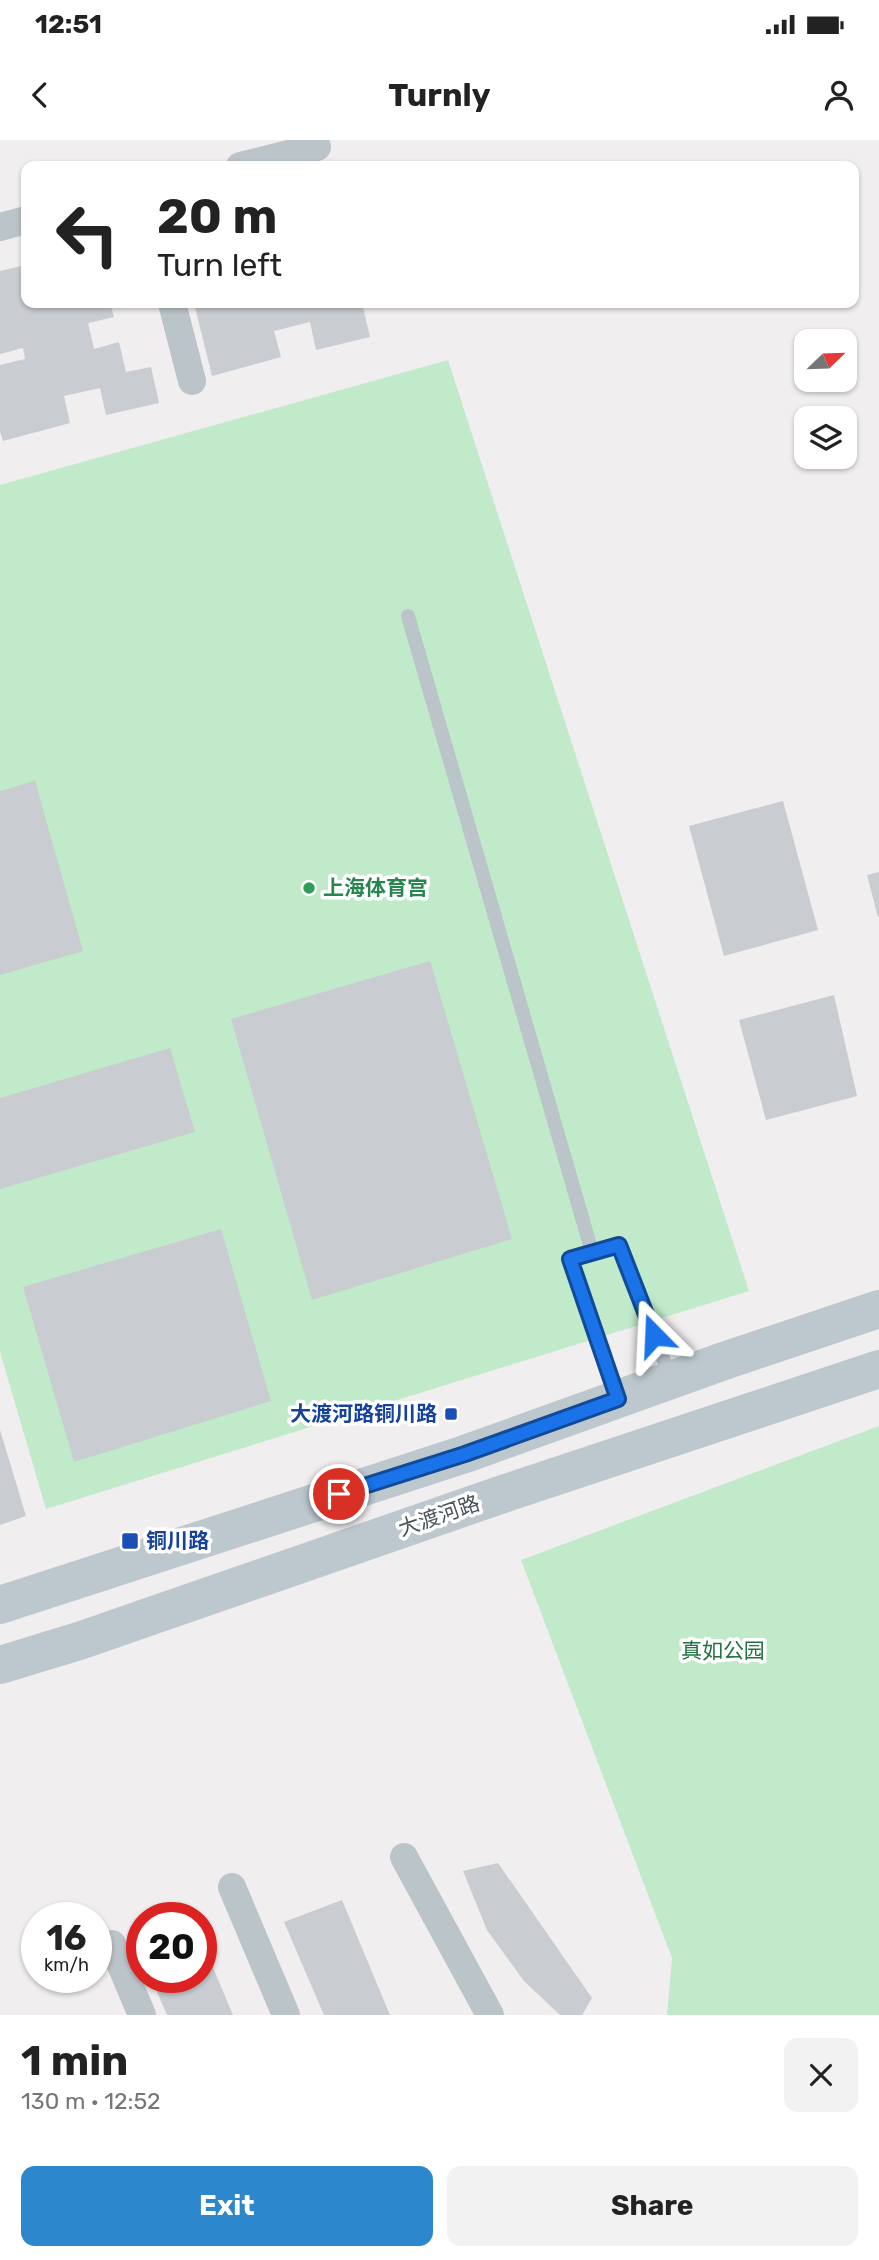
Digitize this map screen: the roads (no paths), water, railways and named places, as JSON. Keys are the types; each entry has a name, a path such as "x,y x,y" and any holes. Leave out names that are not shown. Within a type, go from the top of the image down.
{"main road":[{"path":"0,1605 465,1454 879,1309"},
{"name":"大渡河路","path":"0,1665 82,1640 500,1495 879,1369"}],"street":[{"path":"260,161 317,147 315,140"},
{"path":"0,227 21,221"},
{"path":"173,308 192,381"},
{"path":"404,1857 490,2015"},
{"path":"232,1887 286,2015"},
{"path":"112,1944 142,2015"}],"lane":[{"path":"408,616 592,1252"},
{"path":"618,1399 570,1259 619,1245 671,1380"}],"place":[{"name":"上海体育宫","path":"309,888"},
{"name":"大渡河路铜川路","path":"451,1414"},
{"name":"铜川路","path":"130,1541"}],"park label":[{"name":"真如公园","path":"723,1651"}]}
